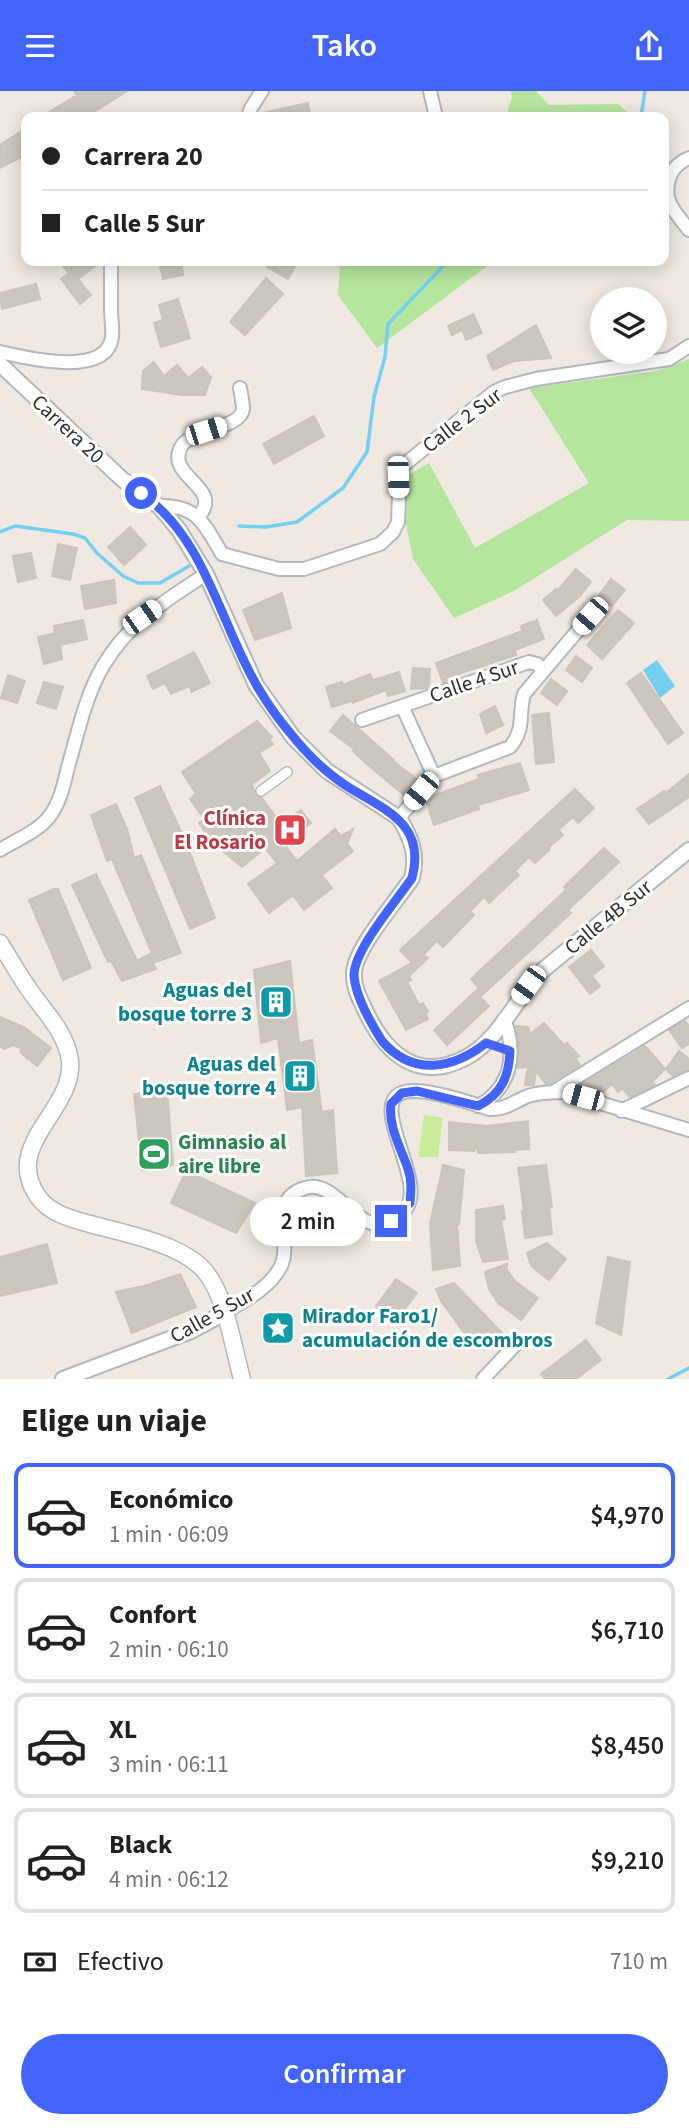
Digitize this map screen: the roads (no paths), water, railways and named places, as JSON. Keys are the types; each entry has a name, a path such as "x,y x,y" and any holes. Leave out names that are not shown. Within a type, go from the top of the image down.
{"main road":[{"path":"0,943 28,988 62,1034 69,1052 70,1072 65,1088 29,1152 28,1166 38,1197 57,1213 150,1240 192,1261 208,1277 224,1313 242,1379"}],"street":[{"path":"250,112 262,91"},
{"path":"429,91 435,112"},
{"path":"669,179 682,160 689,157"},
{"path":"669,202 689,230"},
{"path":"0,352 47,361 79,362 90,361 103,354 112,339 111,266"},
{"name":"Calle 2 Sur","path":"199,516 222,554 279,569 304,569 344,557 387,539 398,522 400,468 494,392 536,379 669,359 689,346"},
{"name":"Carrera 20","path":"0,364 123,480 159,506 179,530 206,574 256,685 285,727 327,771 399,818"},
{"path":"159,506 168,506 199,516 205,509 206,500 200,489 179,462 180,447 190,437 223,426 239,417 243,411 240,388"},
{"path":"0,848 50,817 59,799 88,696 103,666 120,642 142,617 206,574"},
{"name":"Calle 4 Sur","path":"399,818 434,776 510,747 520,729 524,694 590,616"},
{"name":"Calle 4 Sur","path":"362,720 529,662 537,664 543,670"},
{"name":"Calle 4 Sur","path":"402,706 434,776"},
{"path":"261,792 287,772"},
{"path":"399,818 409,835 415,864 412,878 359,954 354,974 357,992 382,1041 396,1055 406,1060 418,1064 444,1065 467,1057 486,1043 510,1051"},
{"name":"Calle 4B Sur","path":"486,1043 528,985 543,970 689,850"},
{"path":"553,1092 689,1008"},
{"path":"478,1106 489,1100 506,1079 510,1038 504,1019"},
{"path":"621,1111 689,1078"},
{"name":"Calle 5 Sur","path":"63,1379 179,1336 224,1313 260,1289 279,1269 284,1258 282,1213 292,1193 317,1186 328,1190 356,1217 375,1223 391,1221 405,1210 410,1203 410,1178 390,1112 391,1104 402,1093 417,1091 478,1106"},
{"path":"478,1106 500,1109 527,1096 553,1092 573,1095 689,1130"},
{"path":"484,1379 518,1342"}],"water":[{"path":"657,660 675,686 660,698 643,670"}],"waterway":[{"path":"642,112 645,91"},
{"path":"239,526 266,527 297,522 343,488 367,452 374,397 385,357 388,324 443,266"},
{"path":"0,532 15,526 85,538 97,553 123,576 138,583 160,583 189,566"},
{"path":"668,1379 689,1368"}],"place":[{"name":"Clínica El Rosario","path":"290,830"},
{"name":"Aguas del bosque torre 3","path":"276,1002"},
{"name":"Aguas del bosque torre 4","path":"300,1076"},
{"name":"Gimnasio al aire libre","path":"154,1154"},
{"name":"Mirador Faro1/ acumulación de escombros","path":"278,1328"}]}
